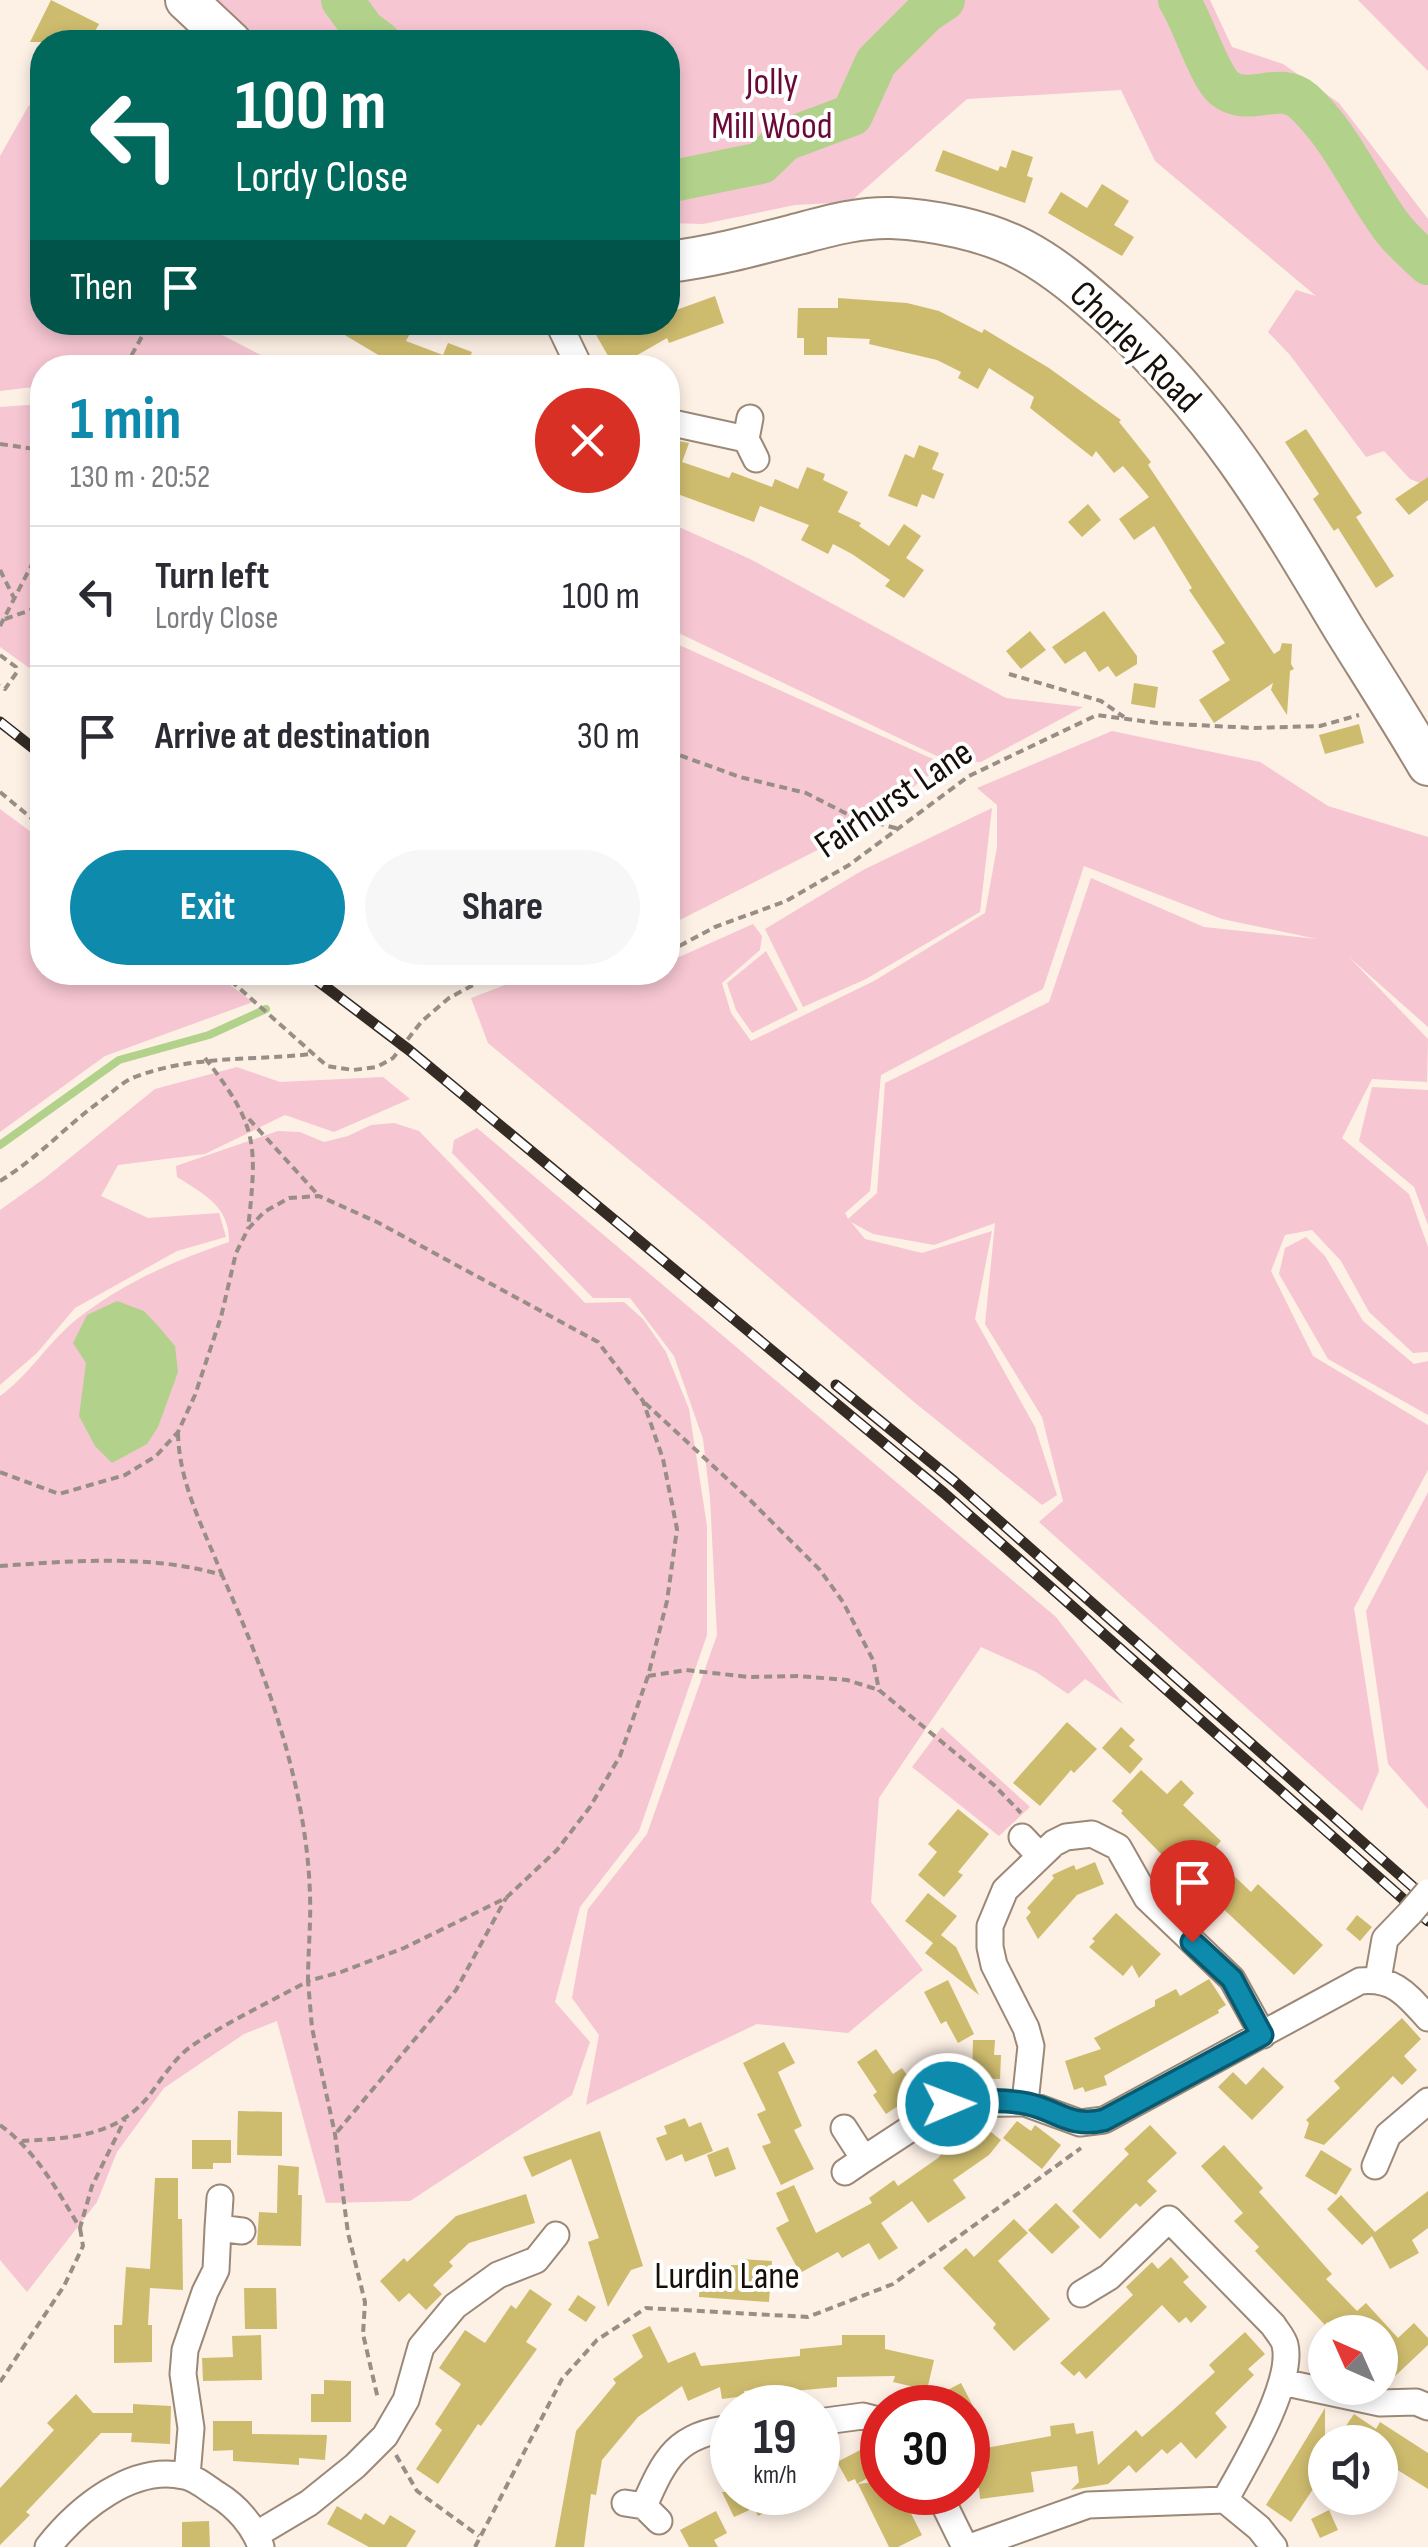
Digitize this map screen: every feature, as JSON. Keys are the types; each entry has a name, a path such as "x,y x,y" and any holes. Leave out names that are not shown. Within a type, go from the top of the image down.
{"main road":[{"path":"186,0 219,30"},
{"name":"Chorley Road","path":"680,260 846,222 887,218 952,226 1020,248 1081,290 1195,402 1278,515 1428,765"}],"street":[{"path":"680,424 750,439"},
{"path":"1026,2103 1030,2046 1026,2028 994,1965 990,1926 1031,1846 1078,1834 1105,1838 1118,1847 1147,1898 1232,1979 1262,2035"},
{"path":"1378,1979 1385,1939 1428,1892"},
{"path":"844,2128 854,2165 948,2104 1026,2103 1080,2123 1104,2120 1360,1981 1378,1979 1403,1991 1428,2018"},
{"path":"1375,2166 1388,2136 1428,2101"},
{"path":"186,2476 191,2428 183,2374 185,2350 230,2230 220,2198"},
{"path":"1081,2294 1109,2278 1169,2219 1273,2324 1285,2345 1282,2382 1226,2500"},
{"path":"48,2547 67,2522 105,2494 151,2474 186,2476 228,2502 259,2540 310,2503 385,2436 406,2400 422,2347 455,2306 498,2274 541,2271 556,2234"},
{"path":"1282,2382 1380,2402 1416,2402 1428,2407"},
{"path":"643,2510 662,2466 678,2446 710,2430"},
{"path":"951,2515 968,2547 1088,2505 1226,2500 1259,2528 1274,2547"}],"path":[{"path":"0,444 30,448"},
{"path":"0,626 30,569"},
{"path":"0,570 15,600"},
{"path":"5,619 30,610"},
{"path":"0,655 16,666 17,672 2,687"},
{"path":"1009,674 1100,701 1128,720"},
{"name":"Fairhurst Lane","path":"680,946 715,927 786,901 849,864 969,776 1097,716 1208,727 1320,726 1392,704"},
{"path":"680,755 740,777 806,793 851,816 899,829"},
{"path":"0,792 30,817"},
{"path":"235,985 311,1054 328,1066 353,1070 377,1067 393,1058 422,1021 448,998 472,985"},
{"path":"0,1181 29,1163 68,1125 132,1078 205,1058 256,1060 311,1054"},
{"path":"205,1058 246,1115 319,1196 418,1243 598,1342 643,1401 820,1570 843,1602 872,1660 879,1690"},
{"path":"246,1115 255,1159 248,1229"},
{"path":"0,1472 60,1494 126,1475 156,1456 178,1432 194,1395 221,1317 236,1254 248,1229 264,1212 289,1198 319,1196"},
{"path":"22,2141 95,2134 125,2118 190,2046 308,1981 404,1948 506,1898 557,1850 620,1756 648,1676 666,1601 677,1528 663,1459 643,1401"},
{"path":"178,1432 178,1459 196,1515 247,1630 287,1756 310,1894 308,1981 312,2028 335,2134 348,2233 365,2302 364,2334 385,2436 417,2491 479,2536"},
{"path":"0,1566 135,1563 196,1568 222,1575"},
{"path":"648,1676 686,1670 798,1676 847,1680 879,1690 994,1784 1023,1814 1031,1846"},
{"path":"335,2134 456,1990 506,1898"},
{"path":"80,2228 92,2186 125,2118"},
{"name":"Lurdin Lane","path":"474,2547 562,2379 597,2340 646,2308 808,2317 893,2284 1081,2148 1104,2120"},
{"path":"0,2125 22,2141 44,2170 80,2228 83,2246 64,2286 0,2382"}],"green space":[{"name":"Jolly Mill Wood","path":"209,0 1210,0 1232,47 1283,64 1339,103 1428,219 1428,477 1420,483 1410,479 1384,451 1366,457 1290,355 1268,332 1296,290 1316,296 1155,161 1121,90 967,99 850,202 795,205 703,224 680,223 680,30 240,30"},
{"path":"1358,0 1428,0 1428,71"},
{"path":"30,105 30,335 222,335 261,355 30,355 30,387 0,391 0,156"},
{"path":"30,405 30,668 0,647 0,407"},
{"path":"680,527 750,559 1006,698 1083,707 981,762 945,760 680,634"},
{"path":"680,645 944,764 851,833 680,920"},
{"path":"1112,731 1260,762 1328,806 1428,837 1428,1027 1349,957 1428,1039 1427,1082 1372,1079 1342,1138 1409,1194 1428,1247 1428,1352 1413,1353 1369,1312 1341,1261 1312,1230 1285,1235 1271,1271 1313,1356 1428,1425 1428,1470 1354,1608 1379,1771 1362,1811 1039,1522 1063,1501 1042,1417 985,1324 995,1223 934,1245 873,1234 851,1222 865,1239 922,1253 992,1231 975,1319 1035,1427 1057,1495 1042,1505 488,1043 471,998 505,985 680,985 680,957 753,924 762,936 760,950 722,983 731,1013 751,1041 874,981 985,913 997,847 997,805 977,788","holes":["1084,866 1222,919 1317,939 1204,927 1091,878 1049,1002 885,1083 877,1193 848,1219 845,1213 870,1191 881,1075 1043,989"]},
{"path":"992,808 980,912 866,979 803,1007 765,929 863,870"},
{"path":"0,809 30,831 30,985 230,985 253,1002 105,1056 0,1132"},
{"path":"766,951 798,1010 752,1033 736,1010 727,983"},
{"path":"237,1067 280,1082 383,1077 410,1099 334,1132 285,1115 205,1154 118,1165 101,1196 148,1218 219,1213 226,1237 177,1251 75,1308 37,1353 0,1385 0,1210 155,1089"},
{"path":"1372,1087 1428,1090 1428,1225 1414,1187 1359,1141"},
{"path":"394,1123 419,1131 585,1303 624,1302 643,1319 666,1352 689,1409 707,1526 707,1635 639,1831 580,1907 555,2002 590,2042 572,2095 410,2201 326,2203 277,2021 244,2034 164,2088 117,2152 97,2202 27,2292 0,2260 0,1396 71,1324 107,1298 166,1266 229,1242 220,1211 206,1196 177,1177 176,1166 278,1131 300,1132 324,1142 371,1125"},
{"path":"477,1128 1056,1617 1123,1704 1085,1679 1068,1694 1036,1672 981,1647 879,1798 871,1902 923,1970 848,2033 757,2024 586,2105 599,2035 572,1998 588,1909 647,1834 717,1635 710,1498 703,1439 674,1356 630,1298 593,1298 452,1153 454,1140"},
{"path":"1306,1237 1325,1256 1363,1321 1414,1364 1428,1361 1428,1415 1328,1359 1279,1274 1285,1248"},
{"path":"1428,1492 1428,1809 1388,1764 1366,1611"},
{"path":"942,1727 1030,1807 999,1836 912,1767"}],"shaded area":[{"path":"117,1301 144,1311 159,1327 175,1346 178,1372 158,1427 147,1444 112,1463 95,1446 79,1416 86,1363 73,1343 87,1315"}],"building":[{"path":"51,0 99,24 96,30 36,30"},
{"path":"943,150 998,171 1000,166 1006,168 1012,150 1033,157 1027,176 1033,178 1025,203 935,171"},
{"path":"1102,184 1129,201 1114,225 1134,237 1122,256 1048,213 1061,192 1087,208"},
{"path":"715,296 724,323 669,343 667,338 638,355 608,355 596,335 680,335 680,309"},
{"path":"838,298 907,303 939,311 982,333 984,329 1049,368 1121,420 1274,654 1282,643 1292,644 1294,669 1290,671 1287,715 1271,690 1273,683 1214,723 1199,700 1230,680 1212,651 1225,643 1189,590 1192,588 1154,526 1134,540 1119,519 1149,497 1123,466 1114,473 1096,451 1092,457 1030,408 1034,397 989,368 978,389 958,378 961,372 937,360 869,344 870,339 827,337 827,355 804,355 804,338 797,338 798,308 838,308"},
{"path":"345,335 409,335 406,341 443,355 378,355"},
{"path":"448,343 472,352 471,355 443,355"},
{"path":"1306,429 1362,513 1356,517 1394,576 1376,588 1338,528 1334,531 1313,499 1319,494 1285,442"},
{"path":"680,441 689,443 682,462 729,478 732,472 772,487 775,479 798,489 807,467 825,474 823,480 848,492 838,512 861,523 859,526 889,546 904,524 921,536 906,558 924,570 904,598 885,586 890,580 852,554 833,544 828,554 801,540 809,525 760,506 754,522 680,495"},
{"path":"919,445 939,453 932,469 944,474 934,499 922,494 917,507 888,496 905,454 914,458"},
{"path":"1428,477 1428,500 1409,515 1395,499"},
{"path":"1088,504 1101,520 1082,537 1068,522"},
{"path":"1104,611 1137,656 1137,664 1116,677 1108,666 1099,672 1085,651 1065,664 1052,647"},
{"path":"1030,631 1046,650 1021,669 1006,651"},
{"path":"1134,683 1158,687 1155,708 1131,704"},
{"path":"1359,724 1364,743 1325,754 1319,735"},
{"path":"1067,1722 1097,1749 1074,1773 1071,1770 1040,1806 1013,1783"},
{"path":"1121,1727 1135,1740 1129,1746 1143,1759 1130,1774 1102,1748"},
{"path":"1141,1770 1167,1794 1181,1780 1194,1793 1183,1805 1221,1841 1210,1853 1251,1892 1258,1884 1323,1945 1294,1975 1200,1887 1203,1883 1173,1855 1168,1861 1112,1801"},
{"path":"958,1809 989,1834 958,1872 963,1875 944,1897 918,1875 937,1852 928,1844"},
{"path":"1095,1862 1104,1884 1077,1895 1038,1939 1026,1918 1031,1912 1027,1908 1054,1878 1052,1875 1074,1865 1076,1870"},
{"path":"928,1893 957,1916 941,1935 956,1947 979,1995 925,1953 933,1943 905,1921"},
{"path":"1116,1913 1161,1954 1139,1978 1132,1965 1123,1976 1089,1947"},
{"path":"1357,1915 1372,1927 1360,1941 1346,1929"},
{"path":"1209,1979 1226,2005 1219,2013 1104,2076 1107,2085 1085,2092 1083,2087 1074,2090 1065,2061 1101,2049 1094,2038 1155,2006 1155,2000 1176,1989 1180,1996"},
{"path":"948,1980 974,2034 958,2043 946,2021 941,2024 924,1992"},
{"path":"1402,2018 1421,2039 1404,2056 1417,2070 1402,2085 1393,2076 1324,2145 1304,2138 1309,2123 1306,2120 1340,2088 1334,2081"},
{"path":"973,2040 995,2040 994,2055 1001,2055 1000,2079 972,2078"},
{"path":"784,2042 795,2063 778,2072 802,2126 794,2130 814,2169 781,2185 762,2146 771,2143 757,2114 766,2110 743,2063"},
{"path":"876,2049 893,2074 902,2068 919,2092 886,2114 857,2062"},
{"path":"1263,2067 1284,2087 1252,2120 1218,2087 1233,2072 1246,2085"},
{"path":"238,2111 282,2112 282,2156 237,2155"},
{"path":"685,2118 689,2127 701,2122 713,2151 685,2162 682,2154 666,2161 656,2138 667,2134 664,2126"},
{"path":"1017,2121 1031,2131 1035,2125 1061,2145 1042,2169 1003,2138"},
{"path":"1150,2125 1177,2153 1147,2181 1157,2191 1140,2207 1136,2203 1100,2239 1072,2211 1129,2154 1124,2149"},
{"path":"986,2128 1001,2140 989,2155 953,2180 966,2198 928,2223 912,2201 881,2223 898,2248 879,2260 869,2243 842,2258 838,2252 800,2273 776,2228 789,2221 776,2193 794,2185 816,2233 872,2203 869,2198 894,2180 898,2186 961,2136 971,2149"},
{"path":"600,2131 643,2266 631,2270 608,2307 588,2242 599,2238 571,2159 532,2177 523,2157"},
{"path":"192,2140 231,2140 231,2163 213,2163 213,2169 192,2169"},
{"path":"1224,2145 1263,2188 1259,2192 1332,2274 1326,2279 1357,2311 1366,2303 1377,2315 1316,2315 1255,2251 1259,2247 1234,2221 1243,2213 1201,2166"},
{"path":"728,2147 736,2169 715,2177 707,2155"},
{"path":"1321,2150 1352,2169 1336,2195 1305,2176"},
{"path":"278,2165 299,2167 301,2246 257,2245 259,2212 277,2213"},
{"path":"155,2178 178,2178 183,2290 150,2288 152,2362 114,2363 114,2325 122,2325 126,2267 150,2269"},
{"path":"1428,2191 1428,2228 1412,2240 1419,2253 1390,2269 1372,2236 1362,2245 1327,2209 1341,2195 1375,2232"},
{"path":"526,2194 535,2223 469,2243 433,2285 442,2294 426,2310 409,2293 399,2302 380,2281 404,2258 407,2262 456,2216"},
{"path":"1056,2203 1080,2227 1052,2254 1028,2230"},
{"path":"1014,2219 1028,2233 998,2261 1050,2319 1014,2351 993,2328 996,2324 943,2268 966,2248 974,2257"},
{"path":"1171,2257 1189,2277 1183,2282 1207,2307 1191,2323 1186,2317 1179,2323 1162,2305 1086,2379 1079,2371 1074,2376 1060,2363 1133,2295 1126,2287 1152,2262 1158,2269"},
{"path":"741,2259 772,2261 769,2302 699,2297 700,2273 720,2274 720,2270 731,2270 731,2265 741,2265"},
{"path":"244,2288 276,2288 277,2329 245,2329"},
{"path":"530,2289 552,2304 526,2342 537,2349 481,2426 478,2424 438,2484 416,2469 442,2430 435,2424 461,2384 439,2368 465,2330 485,2343 511,2305 516,2309"},
{"path":"578,2295 596,2307 586,2322 568,2310"},
{"path":"1414,2323 1428,2338 1428,2345 1398,2373 1398,2338"},
{"path":"650,2326 668,2363 695,2352 701,2366 800,2356 800,2349 842,2345 842,2335 885,2335 885,2349 934,2360 928,2385 893,2382 895,2376 837,2377 837,2385 710,2385 710,2391 688,2401 682,2386 638,2417 602,2460 596,2495 591,2494 584,2547 555,2547 576,2431 616,2383 613,2379 643,2357 632,2335"},
{"path":"1245,2332 1265,2354 1248,2369 1254,2375 1215,2413 1227,2427 1196,2459 1181,2442 1167,2454 1162,2449 1136,2473 1129,2465 1108,2484 1071,2490 1079,2482 1077,2466 1031,2472 1034,2492 990,2498 990,2447 1051,2436 1050,2426 1074,2423 1076,2434 1093,2431 1098,2465 1136,2430 1142,2437 1172,2411 1215,2372 1209,2365"},
{"path":"261,2335 262,2380 203,2381 202,2358 233,2357 232,2336"},
{"path":"324,2380 351,2381 351,2422 311,2422 311,2394 324,2394"},
{"path":"76,2394 93,2413 133,2413 133,2404 171,2406 170,2444 131,2442 132,2433 101,2433 0,2545 0,2488 54,2430 47,2423"},
{"path":"1325,2408 1325,2425 1315,2425"},
{"path":"1354,2414 1370,2425 1347,2425"},
{"path":"213,2421 252,2421 252,2434 327,2435 325,2460 299,2458 299,2465 233,2461 233,2450 213,2451"},
{"path":"1398,2434 1428,2453 1428,2489 1398,2470"},
{"path":"1308,2436 1308,2496 1291,2522 1266,2505"},
{"path":"860,2450 860,2482 857,2484 855,2479 848,2482 840,2460"},
{"path":"337,2506 361,2520 365,2513 384,2525 390,2515 416,2531 406,2547 369,2547 327,2524"},
{"path":"710,2514 718,2515 727,2533 714,2540 718,2547 689,2547 680,2530"},
{"path":"873,2515 912,2515 922,2535 898,2547 889,2547"},
{"path":"1331,2515 1338,2530 1320,2538 1311,2519"},
{"path":"209,2521 210,2547 182,2547 182,2522"}],"waterway":[{"path":"342,0 364,30"},
{"path":"680,180 761,163 785,140 852,115 876,62 926,12 944,0"},
{"path":"1179,0 1224,88 1243,96 1284,93 1303,101 1340,145 1391,226 1428,264"},
{"path":"0,1145 119,1060 209,1035 266,1009"}],"railway":[{"path":"0,722 30,746"},
{"path":"323,985 409,1050 944,1493 1428,1921"},
{"path":"836,1385 954,1481 1428,1900"}],"route":[{"path":"948,2104 1026,2103 1064,2119 1092,2123 1262,2035 1232,1979 1192,1942"}]}
